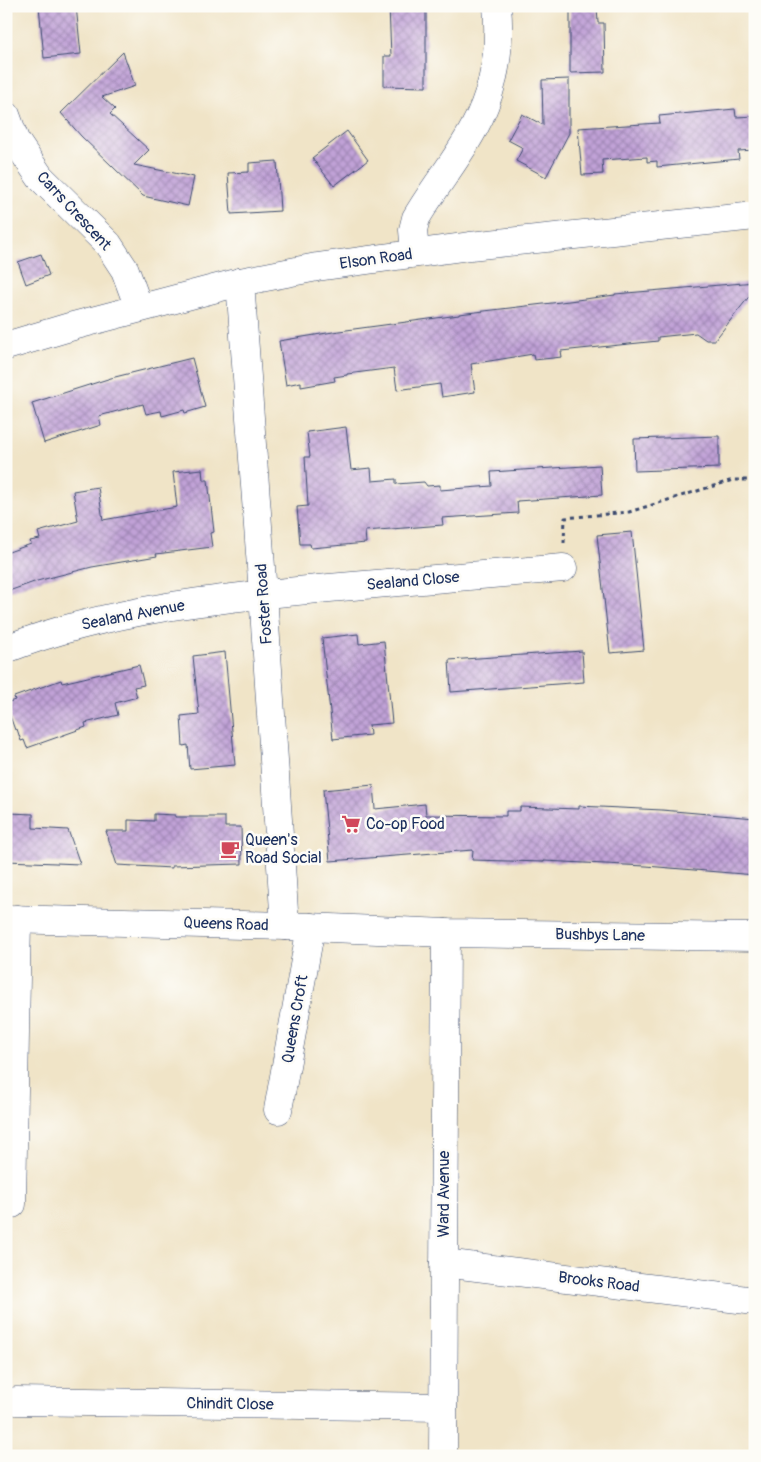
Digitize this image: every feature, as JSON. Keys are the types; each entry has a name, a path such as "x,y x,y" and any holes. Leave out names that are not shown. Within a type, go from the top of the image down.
{"street":[{"path":"415,253 413,230 416,218 474,128 490,91 497,55 497,6"},
{"name":"Carrs Crescent","path":"6,115 15,140 40,177 108,244 125,270 139,308"},
{"name":"Elson Road","path":"6,346 73,326 240,282 317,267 470,246 755,216"},
{"name":"Foster Road","path":"240,282 263,594 298,927"},
{"name":"Sealand Close","path":"263,594 563,568"},
{"name":"Sealand Avenue","path":"6,649 42,635 105,618 170,606 263,594"},
{"path":"12,919 12,1204"},
{"name":"Queens Road","path":"12,919 446,932"},
{"name":"Queens Croft","path":"278,1110 298,927"},
{"name":"Bushbys Lane","path":"446,932 755,937"},
{"name":"Ward Avenue","path":"443,1456 446,932"},
{"name":"Brooks Road","path":"444,1263 755,1301"},
{"name":"Chindit Close","path":"10,1399 443,1407"}],"path":[{"path":"563,568 565,518 629,512 734,480 755,480"}],"building":[{"path":"39,6 76,6 81,54 44,58"},
{"path":"389,6 426,6 426,87 384,86 384,56 391,56"},
{"path":"570,6 597,6 598,23 604,23 605,72 570,73"},
{"path":"123,52 135,86 102,97 115,109 110,114 149,150 134,165 194,177 188,206 143,196 81,136 61,113"},
{"path":"569,79 569,133 546,177 516,161 523,148 508,140 522,114 543,125 542,80"},
{"path":"735,109 736,117 755,116 755,150 738,151 739,159 657,167 657,161 647,162 647,157 602,160 603,174 582,175 578,128 660,123 659,116"},
{"path":"347,131 368,160 334,186 312,158"},
{"path":"277,161 280,211 231,214 228,173 249,172 249,163"},
{"path":"41,254 49,275 26,284 18,262"},
{"path":"755,282 755,289 715,340 706,340 696,333 658,337 658,341 561,351 562,357 534,360 533,354 471,364 475,392 442,397 440,384 397,390 394,368 347,374 334,377 335,381 301,387 301,382 286,385 279,341 459,314 615,294"},
{"path":"192,358 205,407 185,413 184,410 162,416 161,411 146,414 143,404 99,416 101,425 44,443 32,403 111,378"},
{"path":"346,427 351,470 371,468 372,481 396,479 396,484 424,482 427,486 440,485 440,490 492,486 491,472 600,465 602,495 517,501 518,513 442,518 443,525 365,531 366,543 311,548 310,544 300,544 297,507 308,506 305,457 310,457 307,432"},
{"path":"719,436 719,468 635,471 634,439"},
{"path":"202,469 203,480 208,480 214,532 210,533 212,547 156,554 157,556 92,567 37,581 6,592 6,553 31,544 30,541 40,539 38,532 78,521 73,491 98,487 103,520 177,507 173,472"},
{"path":"632,532 644,650 610,653 597,535"},
{"path":"358,634 359,644 384,641 392,723 369,725 370,735 333,739 322,638"},
{"path":"582,651 584,682 451,692 449,660"},
{"path":"225,652 235,765 190,769 188,745 183,746 181,716 199,714 193,656"},
{"path":"139,665 144,685 134,687 137,697 115,703 118,715 85,723 86,727 27,748 24,740 21,741 6,705 6,703 15,700 14,697 61,680 62,683"},
{"path":"373,785 375,809 425,804 426,815 506,816 506,811 520,811 520,807 579,809 579,806 662,810 755,818 755,875 646,866 472,860 473,850 330,861 323,790"},
{"path":"9,813 33,814 33,828 68,830 80,864 7,861"},
{"path":"154,814 175,815 175,817 225,817 225,827 241,827 242,864 172,866 172,868 117,865 106,831 128,831 128,820 154,821"}],"place":[{"name":"Co-op Food","path":"351,824"},
{"name":"Queen's Road Social","path":"230,849"}]}
